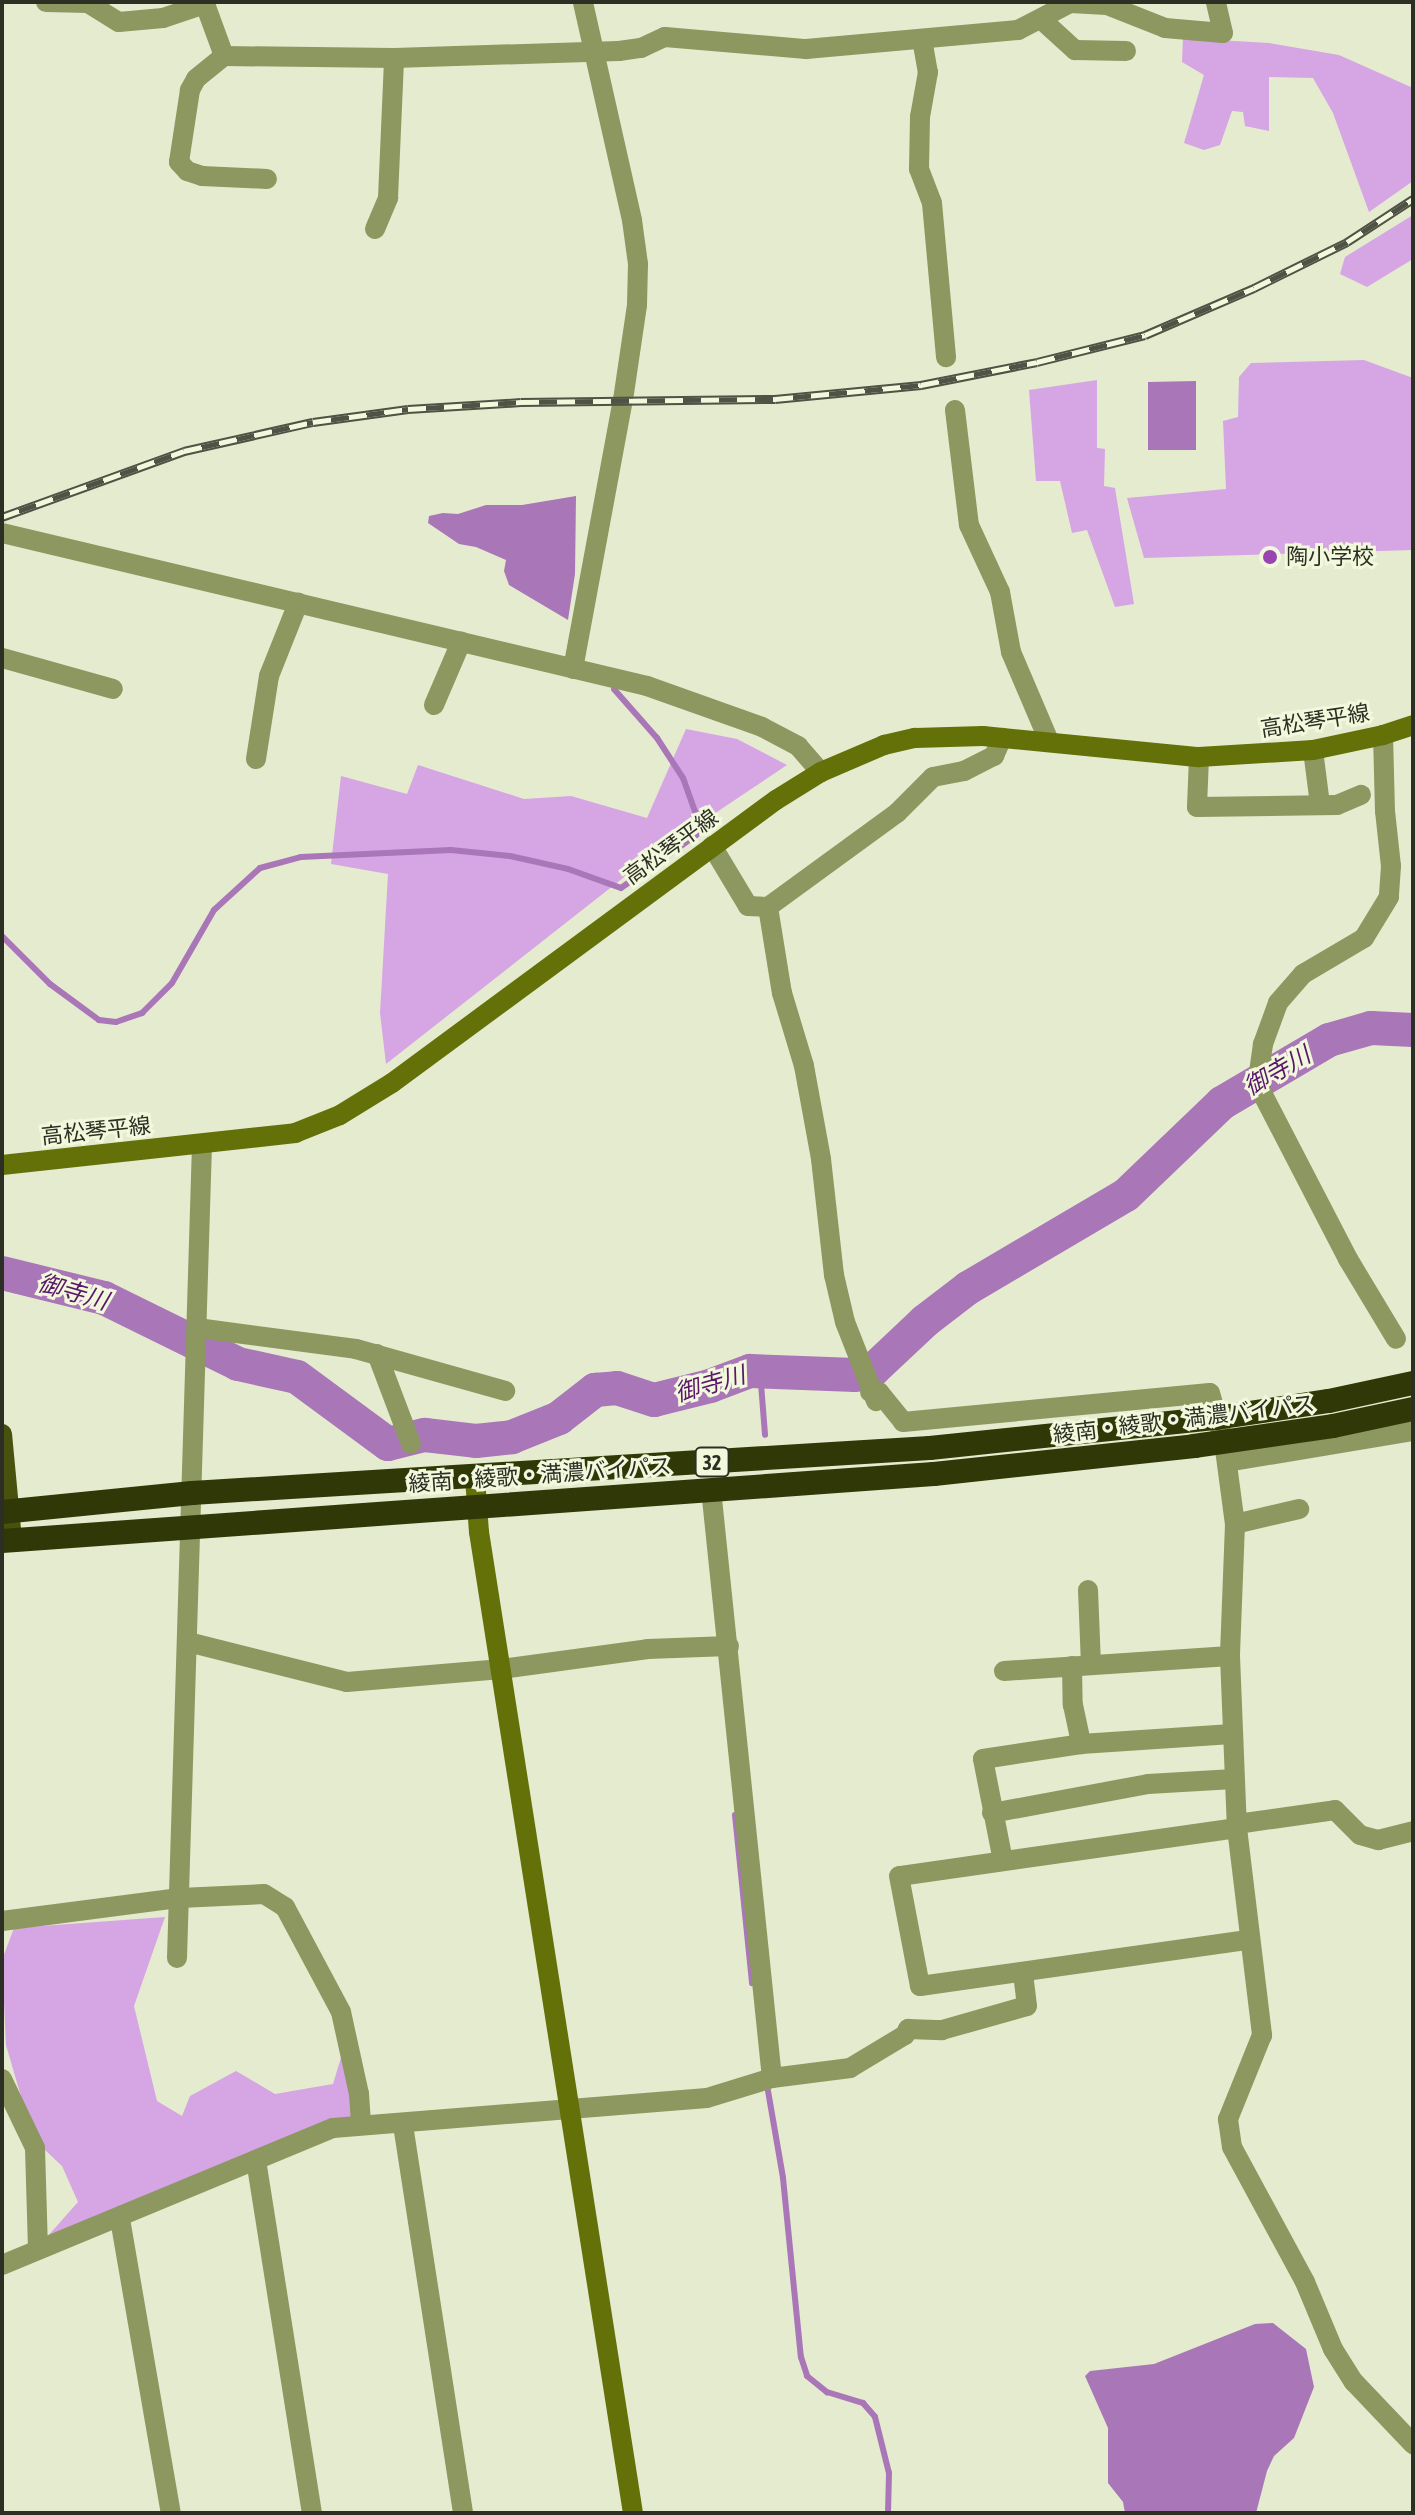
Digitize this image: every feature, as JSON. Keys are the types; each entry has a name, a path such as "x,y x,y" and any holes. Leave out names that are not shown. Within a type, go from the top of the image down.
{"highway":[{"name":"綾南・綾歌・満濃バイパス","path":"5,1512 192,1493 898,1450 1216,1418 1413,1383"},
{"name":"綾南・綾歌・満濃バイパス","path":"7,1540 1226,1452 1413,1409"}],"main road":[{"name":"高松琴平線","path":"2,1165 295,1133 340,1115 392,1083 712,846 821,772 884,745 915,738 1002,738 1199,757 1313,750 1383,735 1413,725"},
{"path":"2,1434 7,1540"},
{"path":"475,1478 476,1506 633,2513"}],"street":[{"path":"46,2 88,3 119,22 163,18 205,4 224,56"},
{"path":"573,669 637,305 638,264 632,220 583,2"},
{"path":"267,179 202,176 187,171 179,162 190,90 196,79 224,56 394,58 593,52 641,48 665,37 806,49 1018,30 1070,3 1107,5 1165,28 1223,33 1216,2"},
{"path":"1042,20 1075,50 1126,51"},
{"path":"922,39 928,72 920,117 919,169 932,203 946,357"},
{"path":"375,229 388,198 394,58"},
{"path":"955,410 969,525 1000,592 1011,652 1049,741"},
{"path":"7,539 298,603 647,686 762,727 798,746 821,772"},
{"path":"256,759 269,676 298,603"},
{"path":"434,705 461,642"},
{"path":"2,658 113,689"},
{"path":"1383,735 1385,811 1391,866 1389,897 1364,938 1303,974 1278,1003 1263,1044 1260,1082 1348,1259 1398,1341"},
{"path":"712,846 748,906 768,907 897,813 933,777 964,771 994,756 1002,738"},
{"path":"1313,750 1320,805"},
{"path":"1199,757 1197,807 1337,805 1361,795"},
{"path":"768,907 782,993 810,1097 834,1275 845,1322 867,1379 897,1431 898,1450"},
{"path":"177,1958 202,1145"},
{"path":"197,1337 377,1354 505,1391"},
{"path":"377,1354 409,1439"},
{"path":"867,1379 903,1422 1210,1393 1226,1452 1235,1524 1230,1656 1234,1779 1248,1940 1262,2035 1228,2119 1232,2147 1305,2282 1333,2349 1354,2382 1413,2444"},
{"path":"1226,1452 1413,1431"},
{"path":"711,1489 722,1647 772,2078"},
{"path":"1235,1524 1299,1509"},
{"path":"1081,1744 1073,1705 1081,1666 1088,1590"},
{"path":"188,1642 347,1682 501,1669 648,1649 722,1647"},
{"path":"1004,1671 1230,1656"},
{"path":"1003,1861 983,1759 1081,1744 1232,1734"},
{"path":"992,1813 1148,1784 1234,1779"},
{"path":"1248,1940 920,1986 899,1876 1335,1810 1360,1835 1378,1840 1413,1831"},
{"path":"2,1921 180,1898 264,1894 285,1907 341,2012 359,2094 361,2125"},
{"path":"2,2265 120,2219 333,2128 403,2125 707,2098 772,2078 850,2068 905,2035 908,2029 942,2030 1027,2006 1023,1972"},
{"path":"2,2079 35,2148 38,2249"},
{"path":"403,2125 463,2513"},
{"path":"256,2160 312,2513"},
{"path":"120,2219 171,2513"}],"shaded area":[{"path":"1183,38 1269,43 1339,55 1413,88 1413,181 1369,212 1333,113 1313,78 1269,77 1269,131 1245,126 1243,112 1232,111 1220,145 1204,150 1184,143 1204,75 1182,62"},
{"path":"1413,215 1413,259 1367,287 1340,274 1345,257"},
{"path":"1364,360 1413,378 1413,550 1144,558 1127,498 1226,489 1223,421 1238,417 1239,377 1251,363"},
{"path":"1097,380 1097,448 1105,449 1104,486 1115,488 1134,604 1115,607 1087,530 1072,533 1060,481 1036,481 1029,390"},
{"path":"1196,381 1196,450 1148,450 1148,382"},
{"path":"576,496 575,574 568,620 509,585 504,571 506,560 476,547 459,544 428,523 429,516 458,514 486,505 522,505"},
{"path":"686,729 737,739 787,765 651,856 386,1064 380,1013 388,874 331,864 341,776 407,794 418,765 524,799 571,796 647,818"},
{"path":"165,1917 134,2006 157,2101 182,2116 190,2096 236,2071 275,2094 333,2084 342,2054 354,2118 47,2237 78,2202 62,2166 44,2149 22,2100 6,2045 2,1960 14,1928"},
{"path":"1273,2323 1306,2349 1314,2387 1294,2438 1274,2456 1267,2471 1256,2513 1125,2513 1123,2502 1108,2483 1108,2428 1085,2376 1090,2371 1154,2364 1255,2324"}],"waterway":[{"path":"2,936 50,984 99,1020 116,1022 142,1013 172,983 214,910 260,868 301,857 451,850 510,856 568,869 621,888 702,831 683,778 657,738 614,689"},
{"name":"御寺川","path":"2,1273 104,1298 238,1364 297,1377 388,1444 425,1435 476,1441 512,1437 559,1418 595,1390 617,1388 654,1400 710,1386 750,1371 855,1375 873,1370 925,1321 968,1288 1126,1195 1222,1103 1329,1040 1371,1028 1413,1030"},
{"path":"760,1371 765,1435"},
{"path":"735,1815 752,1983"},
{"path":"767,2085 783,2178 801,2357 807,2376 827,2392 863,2403 875,2417 889,2473 888,2513"}],"railway":[{"path":"2,517 184,451 313,422 408,409 521,402 775,399 921,385 1037,362 1145,335 1254,288 1347,242 1413,199"}],"place":[{"name":"陶小学校","path":"1270,557"}]}
